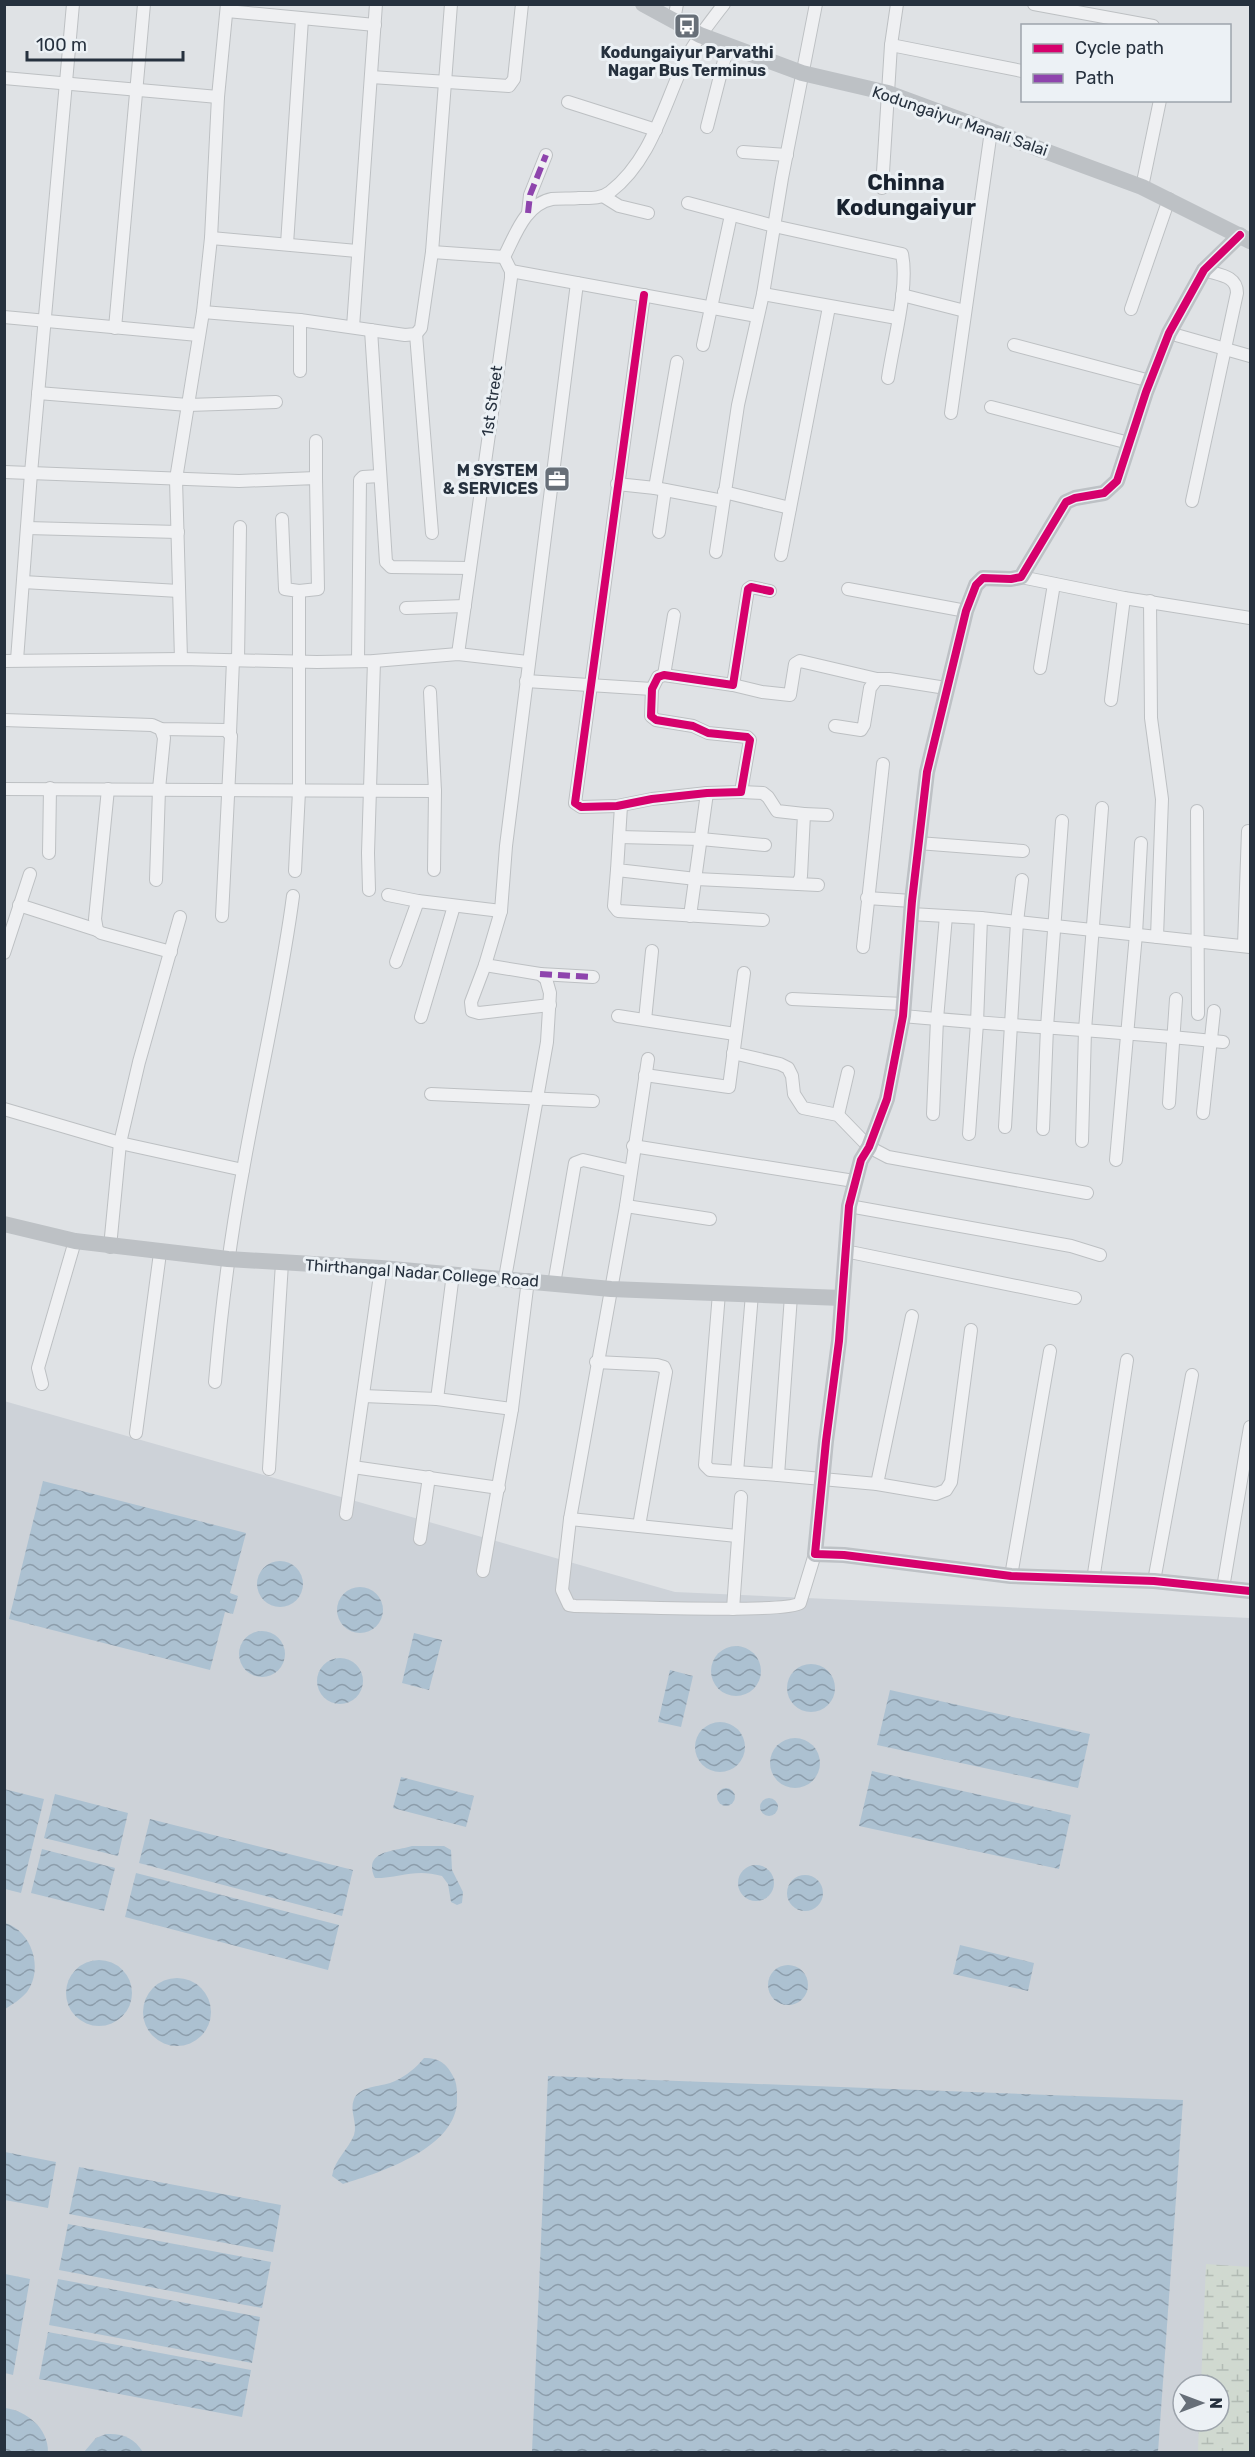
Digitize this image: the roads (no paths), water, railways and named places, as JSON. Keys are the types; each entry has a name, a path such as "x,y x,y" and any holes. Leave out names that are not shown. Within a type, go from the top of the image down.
{"street":[{"path":"73,4 23,582 11,661 181,658 298,662 374,661 458,654 528,662"},
{"path":"115,328 144,4"},
{"path":"353,327 376,4"},
{"path":"432,534 416,334 423,321 432,252 451,4"},
{"path":"371,77 504,87 512,83 522,4"},
{"name":"Kodungaiyur Manali Salai","path":"643,4 676,12 700,35 802,73 888,93 1142,187 1245,238"},
{"path":"504,257 528,213 537,205 551,200 603,196 631,171 656,130 682,68 700,35 724,4"},
{"path":"716,552 738,405 763,294 816,4"},
{"path":"882,188 891,45 897,4"},
{"path":"1034,4 1075,8 1144,24"},
{"path":"181,658 176,479 203,312 211,238 218,97 227,8 302,19 375,25"},
{"path":"287,244 302,19"},
{"path":"707,127 728,45"},
{"path":"891,45 1021,71"},
{"path":"4,78 218,97"},
{"path":"568,102 656,130"},
{"path":"1142,187 1160,102"},
{"path":"951,413 991,131"},
{"path":"743,152 787,155"},
{"path":"528,213 530,195 546,155"},
{"path":"603,196 619,206 648,213"},
{"path":"1131,309 1169,199"},
{"path":"688,203 774,226 902,254 904,263 902,295 888,378"},
{"path":"703,345 731,215"},
{"path":"211,238 357,251"},
{"path":"1021,577 1066,502 1075,498 1104,493 1117,481 1168,333 1204,270 1245,238"},
{"path":"432,252 504,257"},
{"path":"504,257 511,271 757,316"},
{"path":"1191,501 1237,286 1232,279 1204,270"},
{"name":"1st Street","path":"458,654 511,271"},
{"path":"550,1005 476,1013 472,1011 471,1002 501,911 506,846 528,662 577,283"},
{"path":"763,294 897,318"},
{"path":"644,295 575,803 581,807 621,806 652,799 707,793 763,793 777,811 827,815"},
{"path":"902,295 965,312"},
{"path":"781,555 829,307"},
{"path":"203,312 300,320 405,335 416,334"},
{"path":"4,318 198,334"},
{"path":"300,320 300,371"},
{"path":"371,330 387,565 470,568"},
{"path":"1168,333 1251,356"},
{"path":"1014,345 1150,381"},
{"path":"659,532 660,489 677,362"},
{"path":"38,393 188,405 276,402"},
{"path":"991,407 1129,443"},
{"path":"282,519 285,589 298,591 318,589 316,441"},
{"path":"4,472 239,481 315,478"},
{"path":"358,660 360,480 363,477 380,476"},
{"path":"617,484 724,496 790,508"},
{"path":"222,916 230,733 236,660 240,527"},
{"path":"27,528 178,532"},
{"path":"648,1059 633,1146 626,1206 596,1362 570,1520 562,1590 569,1605 733,1609 796,1606 800,1603 815,1554 838,1352 849,1206 861,1160 869,1147 887,1099 904,1010 918,843 927,772 966,611 976,585 983,578 1021,577 1124,598 1251,618"},
{"path":"23,582 179,591"},
{"path":"1040,668 1054,584"},
{"path":"733,685 748,589 751,587 770,591"},
{"path":"848,589 966,611"},
{"path":"295,871 299,791 298,591"},
{"path":"1111,700 1124,598"},
{"path":"1150,601 1151,718 1162,799 1157,937"},
{"path":"406,608 465,606"},
{"path":"664,675 674,615"},
{"path":"369,890 369,790 374,661"},
{"path":"741,792 750,740 747,737 708,733 693,726 656,720 651,716 652,689 658,677 664,675 790,696 795,664 800,661 877,679 946,688"},
{"path":"835,726 861,730 864,725 870,688 877,679"},
{"path":"526,681 652,689"},
{"path":"430,692 435,791 434,870"},
{"path":"4,720 152,726 161,729 226,730 230,733"},
{"path":"156,880 159,789 164,738 161,729"},
{"path":"864,948 867,898 882,764"},
{"path":"49,853 50,788"},
{"path":"4,789 435,791"},
{"path":"97,930 95,918 108,789"},
{"path":"690,916 707,793"},
{"path":"621,806 614,906 618,911 763,920"},
{"path":"1082,1141 1085,1030 1102,808"},
{"path":"1197,811 1198,1014"},
{"path":"798,884 801,876 804,814"},
{"path":"1043,1129 1047,1027 1062,821"},
{"path":"867,898 946,916 1247,946 1248,831"},
{"path":"619,837 701,839 765,845"},
{"path":"918,843 1023,851"},
{"path":"1116,1160 1136,934 1141,843"},
{"path":"617,870 696,879 818,885"},
{"path":"4,953 30,874"},
{"path":"1005,1127 1017,922 1022,880"},
{"path":"215,1382 228,1259 243,1170 285,960 293,896"},
{"path":"388,896 501,911"},
{"path":"396,962 418,901"},
{"path":"19,905 101,933 171,952"},
{"path":"421,1017 454,906"},
{"path":"933,1114 937,1019 946,916"},
{"path":"110,1247 120,1143 139,1062 180,917"},
{"path":"969,1134 977,1023 981,918"},
{"path":"645,1020 652,951"},
{"path":"485,965 540,974 593,977"},
{"path":"645,1075 729,1087 744,973"},
{"path":"504,1278 547,1042 550,1005 546,979 540,974"},
{"path":"792,999 904,1010 937,1019 977,1023 1127,1032 1217,1041"},
{"path":"1169,1103 1176,999"},
{"path":"1203,1113 1217,1041 1214,1011"},
{"path":"618,1016 735,1034"},
{"path":"733,1053 788,1068 792,1076 794,1094 804,1108 838,1115 869,1147 888,1157 1087,1192"},
{"path":"838,1115 848,1072"},
{"path":"431,1094 593,1101"},
{"path":"4,1109 120,1143 243,1170"},
{"path":"633,1146 854,1181"},
{"path":"555,1284 575,1163 583,1160 631,1170"},
{"path":"626,1206 710,1219"},
{"path":"849,1206 1071,1246 1100,1255"},
{"name":"Thirthangal Nadar College Road","path":"4,1224 110,1247 228,1259 381,1268 611,1289 842,1298"},
{"path":"42,1384 38,1368 75,1241"},
{"path":"846,1251 1075,1298"},
{"path":"136,1433 160,1252"},
{"path":"269,1469 282,1263"},
{"path":"346,1514 381,1268"},
{"path":"437,1400 453,1274"},
{"path":"483,1571 500,1488 528,1280"},
{"path":"719,1293 705,1461 710,1470 822,1478 936,1494 946,1490 949,1486 971,1330"},
{"path":"737,1473 752,1294"},
{"path":"778,1475 791,1296"},
{"path":"877,1484 912,1316"},
{"path":"1011,1575 1050,1351"},
{"path":"1093,1580 1127,1360"},
{"path":"596,1362 657,1365 664,1367 666,1372 639,1526"},
{"path":"1154,1581 1191,1375"},
{"path":"363,1396 437,1400 512,1409"},
{"path":"1223,1588 1251,1427"},
{"path":"352,1467 500,1488"},
{"path":"420,1539 429,1477"},
{"path":"733,1609 736,1536 741,1497"},
{"path":"570,1520 736,1536"},
{"path":"815,1554 844,1555 1011,1575 1154,1581 1251,1591"}],"water":[{"path":"43,1481 246,1533 230,1593 238,1596 233,1614 225,1612 210,1670 9,1619"},
{"path":"280,1561 296,1568 303,1584 296,1600 280,1607 264,1600 257,1584 264,1568"},
{"path":"360,1587 376,1594 383,1610 376,1626 360,1633 344,1626 337,1610 344,1594"},
{"path":"262,1631 278,1638 285,1654 278,1670 262,1677 246,1670 239,1654 246,1638"},
{"path":"414,1633 442,1640 429,1690 402,1683"},
{"path":"736,1646 754,1653 761,1671 754,1689 736,1696 718,1689 711,1671 718,1653"},
{"path":"340,1658 356,1665 363,1681 356,1697 340,1704 324,1697 317,1681 324,1665"},
{"path":"806,1664 816,1664 828,1671 835,1683 835,1693 828,1705 816,1712 806,1712 791,1701 787,1693 787,1683 798,1668"},
{"path":"670,1670 693,1676 681,1727 658,1722"},
{"path":"890,1690 1090,1734 1078,1788 877,1745"},
{"path":"720,1722 734,1726 741,1733 745,1747 741,1761 734,1768 720,1772 706,1768 699,1761 695,1747 699,1733 706,1726"},
{"path":"795,1738 813,1745 820,1763 813,1781 795,1788 777,1781 770,1763 777,1745"},
{"path":"872,1771 1071,1815 1059,1869 859,1826"},
{"path":"401,1777 474,1796 466,1827 393,1808"},
{"path":"722,1788 730,1788 735,1793 733,1804 722,1806 717,1801 717,1793"},
{"path":"4,1789 44,1799 21,1893 5,1889"},
{"path":"55,1794 128,1813 118,1856 44,1838"},
{"path":"765,1798 773,1798 778,1803 776,1814 765,1816 760,1811 760,1803"},
{"path":"150,1819 353,1870 342,1916 139,1863"},
{"path":"412,1846 444,1846 451,1850 452,1870 463,1892 462,1903 457,1905 451,1902 448,1884 442,1876 416,1873 375,1878 372,1869 376,1857 389,1851"},
{"path":"42,1849 115,1868 104,1911 31,1893"},
{"path":"756,1865 769,1870 774,1883 769,1896 756,1901 743,1896 738,1883 743,1870"},
{"path":"136,1873 339,1925 328,1970 125,1917"},
{"path":"805,1875 818,1880 823,1893 818,1906 805,1911 792,1906 787,1893 792,1880"},
{"path":"5,1923 14,1927 28,1942 35,1962 35,1973 27,1992 5,2009"},
{"path":"960,1945 1034,1963 1028,1991 953,1974"},
{"path":"99,1960 112,1963 122,1970 129,1980 132,1993 129,2006 122,2016 112,2023 99,2026 86,2023 76,2016 69,2006 66,1993 69,1980 76,1970 86,1963"},
{"path":"788,1965 802,1971 808,1985 802,1999 788,2005 774,1999 768,1985 774,1971"},
{"path":"170,1978 184,1978 196,1983 206,1993 211,2012 206,2031 196,2041 184,2046 170,2046 158,2041 148,2031 143,2019 143,2005 148,1993 158,1983"},
{"path":"424,2058 435,2059 443,2063 455,2080 457,2098 454,2115 446,2130 432,2144 415,2155 378,2172 343,2184 332,2176 354,2135 352,2108 357,2094 403,2077"},
{"path":"548,2076 1183,2100 1158,2452 532,2452"},
{"path":"5,2152 56,2162 48,2208 5,2200"},
{"path":"79,2167 281,2205 273,2252 69,2214"},
{"path":"68,2224 271,2262 262,2308 59,2270"},
{"path":"5,2274 30,2279 13,2375 5,2373"},
{"path":"58,2279 260,2317 252,2363 49,2325"},
{"path":"48,2332 251,2370 242,2417 39,2379"},
{"path":"5,2408 21,2413 35,2422 44,2435 48,2452 5,2452"},
{"path":"106,2434 128,2437 143,2452 84,2452 96,2438"}],"place":[{"name":"Kodungaiyur Parvathi Nagar Bus Terminus","path":"687,26"},
{"name":"M SYSTEM & SERVICES","path":"557,479"}],"district":[{"name":"Chinna Kodungaiyur","path":"906,194"}]}
